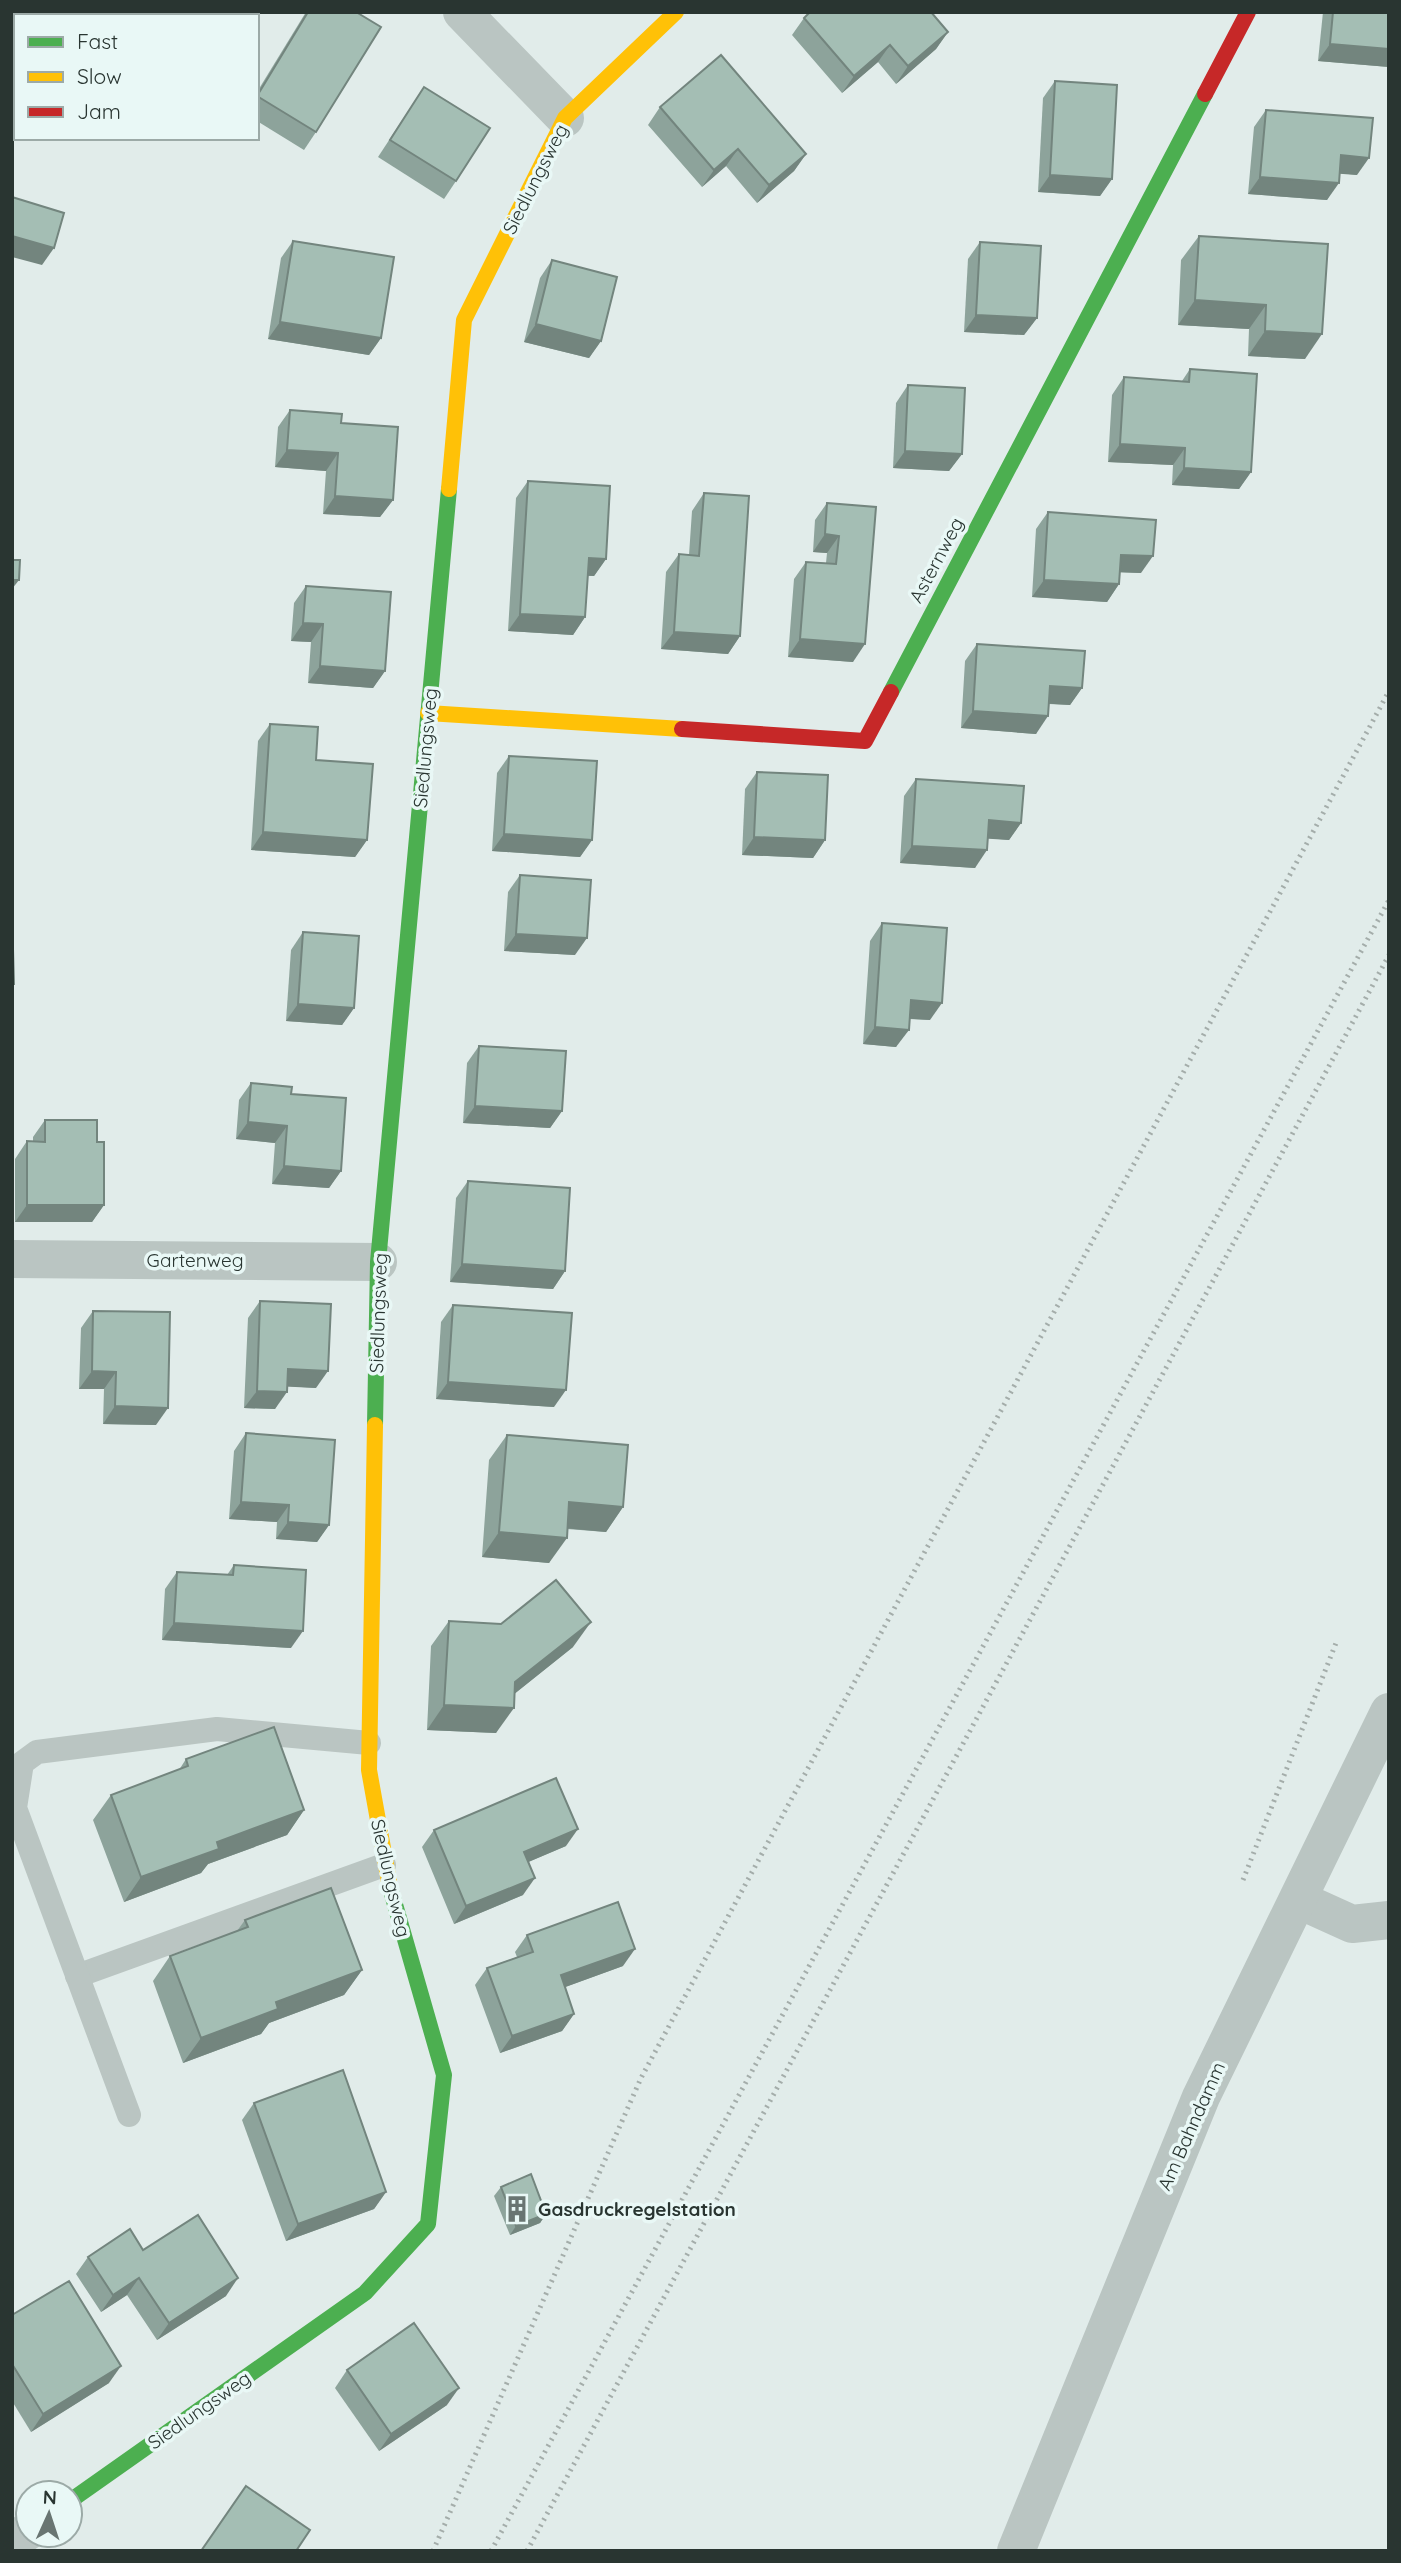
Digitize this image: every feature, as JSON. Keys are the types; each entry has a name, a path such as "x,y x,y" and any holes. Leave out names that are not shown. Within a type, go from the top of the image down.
{"street":[{"path":"462,12 565,118"},
{"name":"Siedlungsweg","path":"84,2491 365,2293 428,2224 444,2075 384,1865 369,1770 378,1262 464,320 565,118 676,12"},
{"name":"Asternweg","path":"428,713 865,741 1248,12"},
{"name":"Gartenweg","path":"12,1259 378,1262"},
{"name":"Am Bahndamm","path":"1016,2551 1201,2097 1389,1712"},
{"path":"1299,1900 1352,1924 1389,1920"}],"lane":[{"path":"129,2116 15,1808 22,1763 37,1752 217,1729 369,1743"},
{"path":"77,1976 384,1865"}],"building":[{"path":"67,12 71,14 18,14"},
{"path":"308,12 356,12 381,27 316,132 259,97 259,93"},
{"path":"810,12 931,12 948,32 908,66 890,45 854,76 804,18"},
{"path":"1333,12 1389,12 1389,49 1330,44"},
{"path":"14,22 14,64 12,63"},
{"path":"721,55 806,154 769,185 738,149 714,170 660,107"},
{"path":"1055,81 1117,85 1112,179 1050,175"},
{"path":"424,87 490,128 456,181 390,140"},
{"path":"1266,110 1373,118 1369,158 1341,155 1339,183 1260,177"},
{"path":"12,197 64,213 54,248 12,236"},
{"path":"1199,236 1328,244 1322,334 1265,331 1266,305 1195,300"},
{"path":"293,241 394,257 381,338 280,322"},
{"path":"980,242 1041,246 1037,318 976,315"},
{"path":"552,260 617,277 601,341 536,324"},
{"path":"1190,369 1257,374 1251,472 1184,468 1185,448 1120,444 1124,377 1189,382"},
{"path":"908,385 965,388 962,454 905,451"},
{"path":"290,410 342,414 341,423 398,427 393,500 335,496 338,453 287,450"},
{"path":"528,481 610,486 606,559 589,558 585,617 520,614"},
{"path":"704,493 749,496 740,636 674,632 679,554 699,556"},
{"path":"827,503 876,507 865,644 800,639 806,562 836,564 839,536 825,534"},
{"path":"1048,512 1156,520 1153,556 1121,555 1119,584 1044,580"},
{"path":"12,560 20,560 19,580 12,580"},
{"path":"306,586 391,592 385,671 320,666 323,624 303,623"},
{"path":"977,644 1085,651 1082,688 1050,686 1048,716 973,711"},
{"path":"270,724 318,727 316,760 373,764 367,840 263,832"},
{"path":"509,756 597,761 592,840 504,834"},
{"path":"757,772 828,775 825,840 754,837"},
{"path":"916,779 1024,786 1021,823 989,820 987,850 912,846"},
{"path":"520,875 591,880 587,938 516,934"},
{"path":"882,923 947,928 942,1003 911,1000 909,1030 875,1027"},
{"path":"303,932 359,936 354,1008 298,1004"},
{"path":"13,949 14,984 12,984"},
{"path":"479,1046 566,1051 562,1111 475,1106"},
{"path":"251,1083 292,1087 291,1094 346,1098 341,1171 284,1166 287,1126 248,1122"},
{"path":"45,1120 97,1120 97,1142 104,1142 104,1205 27,1205 27,1141 45,1142"},
{"path":"468,1181 570,1188 565,1271 462,1264"},
{"path":"260,1301 331,1304 328,1371 288,1369 287,1392 257,1391"},
{"path":"453,1305 572,1313 566,1390 448,1382"},
{"path":"93,1311 170,1312 168,1408 115,1406 116,1372 92,1371"},
{"path":"246,1433 335,1440 329,1525 288,1522 289,1505 241,1502"},
{"path":"507,1435 628,1445 623,1507 569,1502 567,1538 499,1532"},
{"path":"234,1565 306,1570 303,1631 174,1623 177,1572 233,1575"},
{"path":"556,1580 591,1622 515,1682 514,1708 444,1705 449,1621 501,1624"},
{"path":"274,1727 304,1810 217,1842 219,1849 141,1877 111,1795 188,1766 186,1759"},
{"path":"556,1778 578,1829 524,1852 535,1878 466,1906 434,1830"},
{"path":"331,1888 362,1970 276,2002 278,2009 201,2038 170,1956 248,1927 245,1920"},
{"path":"618,1902 635,1949 561,1975 574,2014 512,2036 487,1968 533,1952 527,1935"},
{"path":"343,2070 386,2192 298,2224 254,2103"},
{"name":"Gasdruckregelstation","path":"531,2174 546,2214 516,2226 501,2187"},
{"path":"198,2215 238,2278 169,2323 139,2278 113,2295 88,2257 130,2229 143,2250"},
{"path":"69,2281 121,2366 43,2414 12,2364 12,2315"},
{"path":"414,2323 459,2388 391,2434 347,2370"},
{"path":"246,2486 310,2530 296,2551 201,2551"}],"railway":[{"path":"433,2551 641,2078 1389,691"},
{"path":"491,2551 1389,900"},
{"path":"527,2551 1389,955"},
{"path":"1243,1880 1336,1643"}],"traffic: fast":[{"path":"891,692 1205,94"},
{"path":"375,1425 378,1262 449,489"},
{"path":"84,2491 365,2293 428,2224 444,2075 390,1887"}],"traffic: slow":[{"path":"449,489 464,320 565,118 676,12"},
{"path":"428,713 682,729"},
{"path":"375,1425 369,1770 390,1887"}],"traffic: jam":[{"path":"1205,94 1248,12"},
{"path":"682,729 865,741 891,692"}],"place":[{"name":"Gasdruckregelstation","path":"517,2209"}]}
